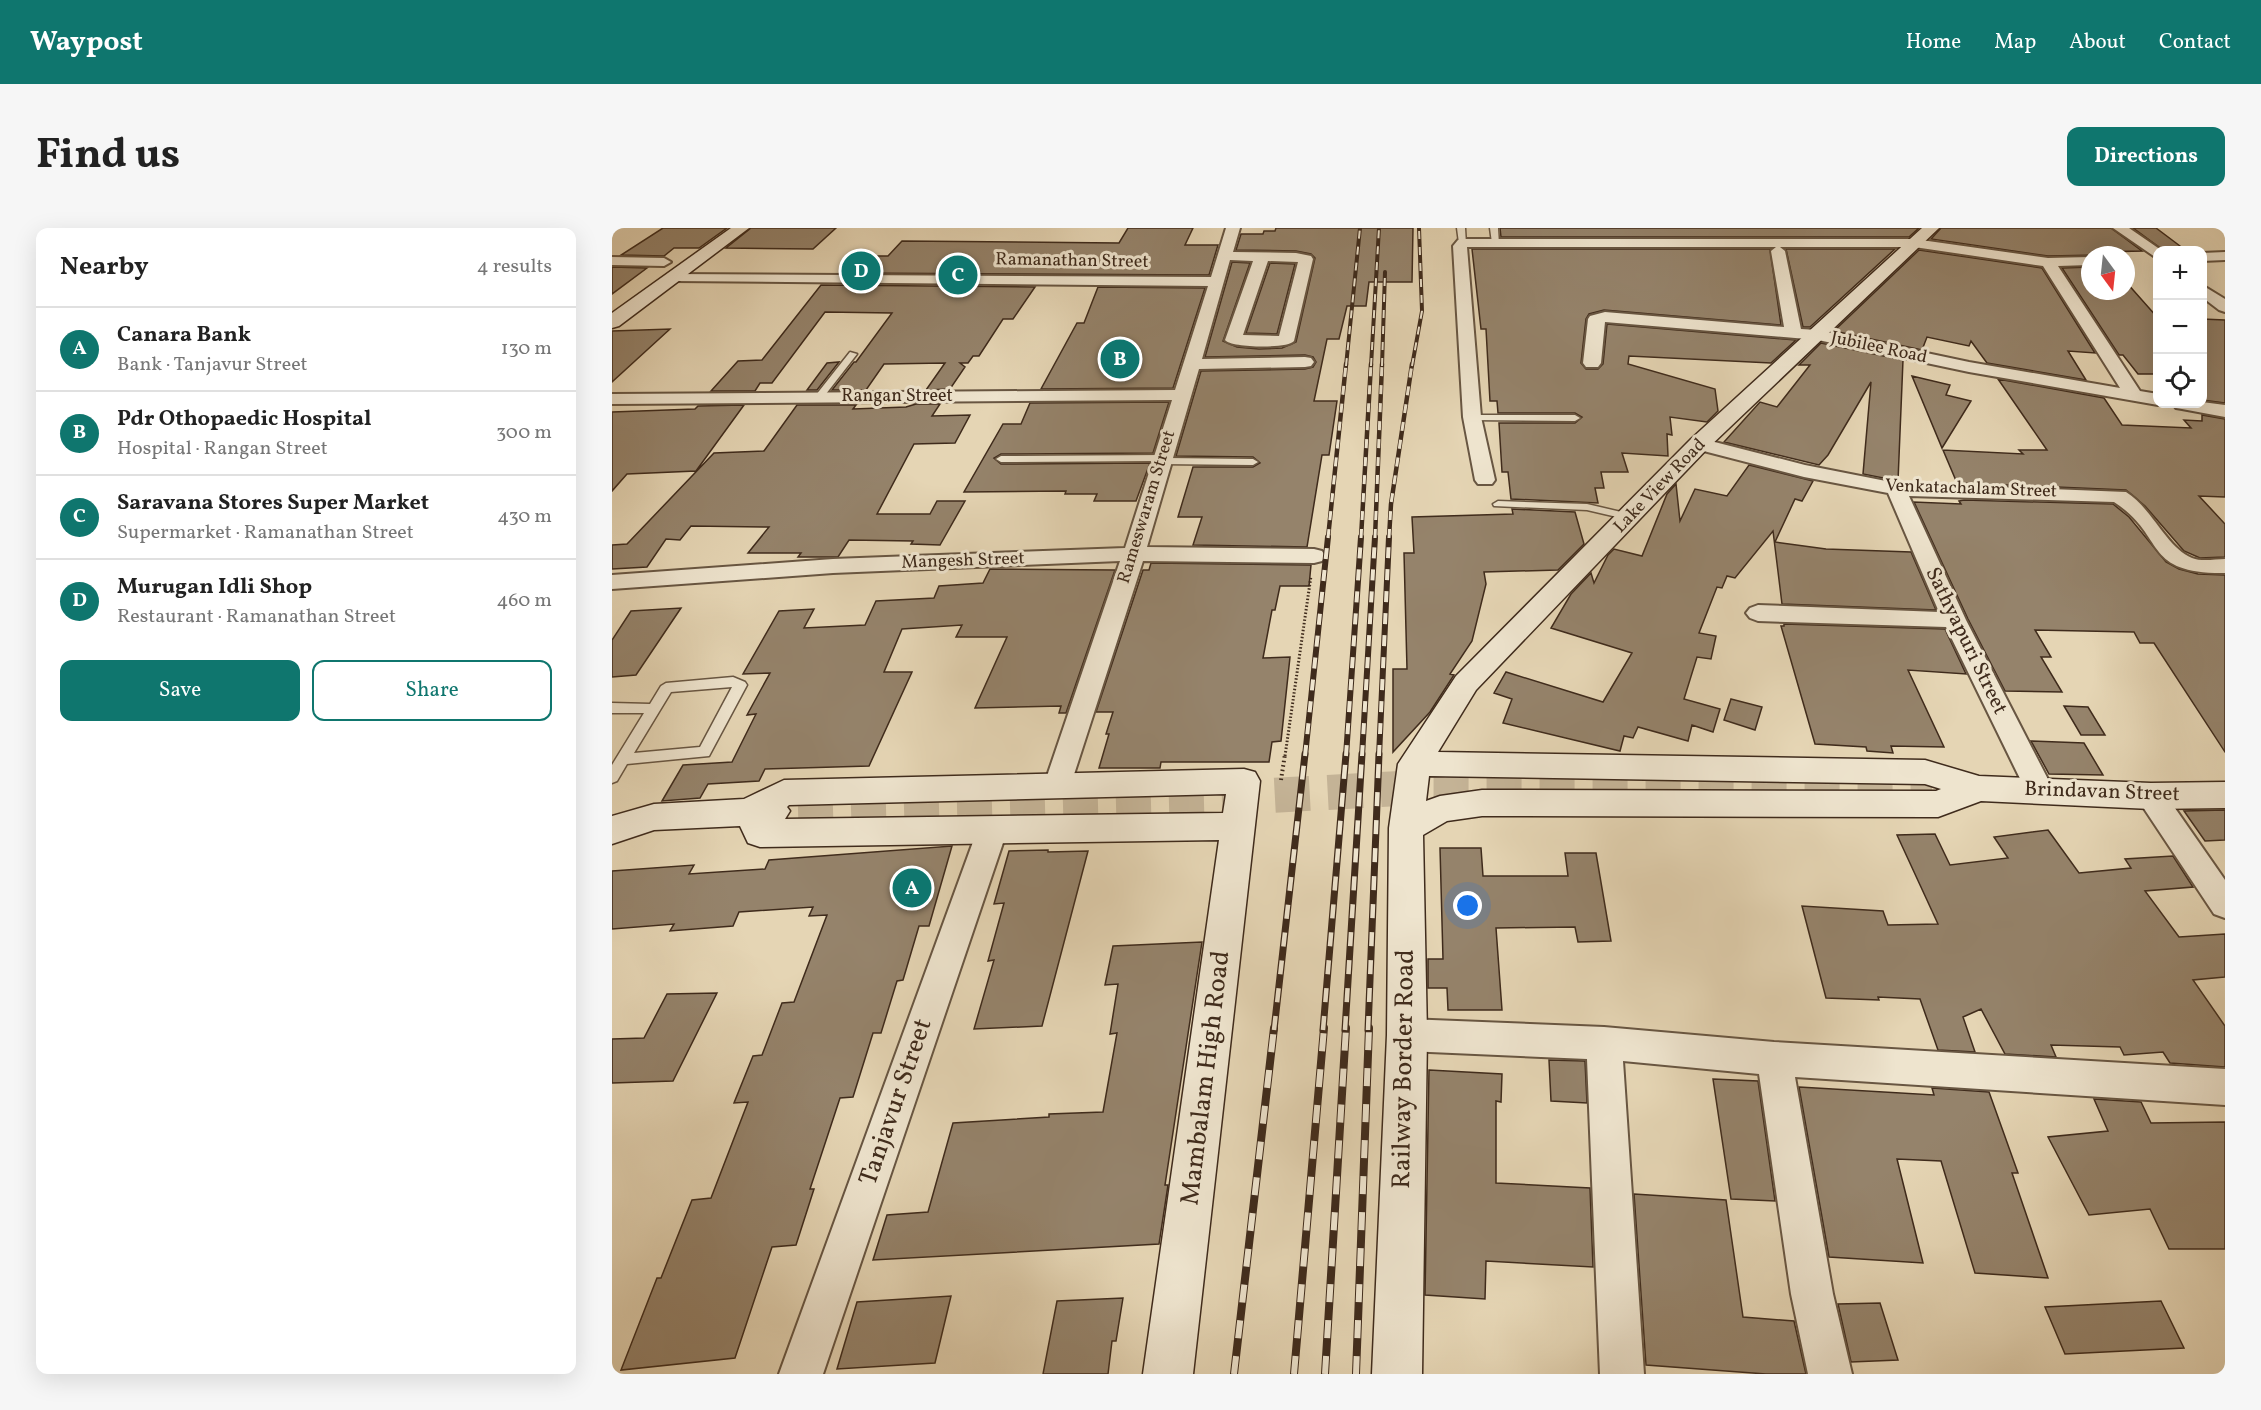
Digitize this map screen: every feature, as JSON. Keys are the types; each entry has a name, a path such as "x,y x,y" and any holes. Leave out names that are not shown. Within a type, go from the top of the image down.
{"street":[{"path":"612,311 705,237 728,228"},
{"path":"705,237 725,237 736,228"},
{"path":"612,303 645,279 644,276 671,265 741,228"},
{"name":"Rameswaram Street","path":"1058,785 1134,554 1233,228"},
{"path":"1590,228 1592,244"},
{"path":"2120,228 2153,254"},
{"path":"1485,480 1472,417 1460,246 1462,235 1496,243 1592,244 1922,235 2048,262 2081,261"},
{"name":"Lake View Road","path":"1414,764 1466,683 1699,444 1818,335 1922,235"},
{"path":"1783,240 1793,331"},
{"path":"1225,255 1262,256 1306,259 1287,339 1280,342 1233,341 1262,256"},
{"path":"2207,257 2225,256"},
{"path":"2136,260 2153,258"},
{"name":"Ramanathan Street","path":"612,261 671,265 1216,282"},
{"path":"2048,262 2134,396"},
{"path":"612,322 671,265"},
{"path":"2207,294 2225,307"},
{"name":"Jubilee Road","path":"1592,363 1598,317 1793,331 1969,367 2153,399"},
{"path":"1191,364 1305,362"},
{"name":"Rangan Street","path":"612,399 1181,395"},
{"path":"2206,408 2225,411"},
{"name":"Venkatachalam Street","path":"1699,444 1804,471 1896,489 2119,496 2130,502 2174,555 2183,562 2193,565 2225,566"},
{"name":"Sathyapuri Street","path":"1896,489 1954,620 2040,790"},
{"name":"Mangesh Street","path":"612,582 833,566 1134,554 1314,556"},
{"path":"1758,613 1954,620"},
{"path":"1414,764 1925,772 1979,788"},
{"name":"Railway Border Road","path":"1397,1374 1407,1035 1406,828 1414,764"},
{"path":"750,812 784,793 1262,780"},
{"name":"Mambalam High Road","path":"1168,1374 1239,826 1262,780"},
{"path":"1932,787 1979,788"},
{"path":"1406,828 1440,809 1482,803 1938,804 1979,788"},
{"name":"Brindavan Street","path":"1979,788 2151,796 2225,795"},
{"path":"2151,796 2225,905"},
{"path":"612,807 631,806 654,817"},
{"path":"612,830 654,817 798,809"},
{"path":"750,812 760,833 1239,826"},
{"name":"Tanjavur Street","path":"801,1374 992,831"},
{"path":"1407,1035 1604,1043 1774,1059 2225,1087"},
{"path":"1604,1043 1622,1374"},
{"path":"1774,1059 1812,1294 1830,1374"}],"lane":[{"path":"1494,228 1496,243"},
{"path":"819,397 853,354"},
{"path":"1472,417 1575,418"},
{"path":"1001,459 1253,462"},
{"path":"1498,504 1587,507 1630,517"},
{"path":"612,777 652,711 666,689 671,686 733,682 740,685 704,752 623,759"},
{"path":"612,708 645,707 652,711"}],"path":[{"path":"1262,780 1314,556"}],"building":[{"path":"663,228 727,228 699,248 674,248 664,256 621,255"},
{"path":"751,228 836,228 813,249 726,248"},
{"path":"1128,228 1193,228 1185,245 1218,245 1209,275 848,273 866,256 888,256 902,241 1119,243"},
{"path":"1276,228 1413,228 1412,282 1369,282 1366,306 1347,306 1339,339 1327,339 1314,401 1337,401 1329,455 1322,455 1307,547 1193,545 1202,517 1178,517 1193,467 1253,467 1260,463 1253,457 1176,456 1201,371 1305,369 1313,367 1316,362 1313,357 1305,355 1205,357 1232,262 1250,263 1223,341 1237,347 1259,349 1282,348 1296,342 1315,258 1311,254 1296,251 1236,250 1241,234 1263,234 1264,231 1275,231"},
{"path":"1500,228 1919,228 1909,237 1501,237"},
{"path":"1941,228 2111,228 2142,251 2135,251 2135,246 2081,246 2081,255 2048,256 1931,239"},
{"path":"2133,228 2156,228 2180,246 2158,246"},
{"path":"1472,249 1770,249 1781,325 1604,310 1589,314 1586,319 1581,363 1586,369 1598,369 1603,364 1607,324 1796,340 1771,363 1629,356 1628,364 1715,389 1718,411 1707,422 1670,417 1672,435 1667,434 1668,456 1622,453 1628,472 1601,472 1604,488 1595,488 1598,503 1511,499 1508,472 1502,472 1499,423 1575,423 1582,417 1575,413 1498,413 1497,401 1490,401 1486,329 1481,329"},
{"path":"1786,249 1895,249 1810,327 1803,327"},
{"path":"1919,250 2042,268 2095,353 2068,351 2086,380 1987,363 1971,341 1969,346 1927,337 1922,350 1834,331"},
{"path":"1270,263 1295,264 1277,334 1246,333"},
{"path":"612,267 647,268 612,294"},
{"path":"2081,267 2081,297 2062,268"},
{"path":"821,285 1035,287 1013,319 1003,319 979,356 973,356 968,363 960,363 965,367 950,389 926,390 945,363 884,364 866,390 832,390 892,313 825,312 772,383 760,383 755,391 711,391 738,361 762,360"},
{"path":"1098,287 1205,288 1173,388 1041,389 1077,323 1084,323"},
{"path":"2135,292 2153,312 2153,374 2138,374 2123,355 2119,355 2083,300 2135,300"},
{"path":"2207,319 2225,320 2225,403 2207,401"},
{"path":"670,329 612,382 612,331"},
{"path":"1821,343 1903,360 1898,481 1863,474 1871,382 1828,455 1819,465 1724,442 1760,402 1777,407 1810,365 1799,365"},
{"path":"839,362 817,390 807,390 827,363"},
{"path":"1912,376 1950,385 1946,395 1971,401 1942,448"},
{"path":"1998,379 2104,398 2122,425 2191,428 2184,420 2202,421 2202,415 2225,419 2225,497 2199,496 2225,524 2225,557 2200,558 2184,551 2145,506 2126,490 1957,483 1943,450 2023,454 2019,450 2047,450"},
{"path":"1169,402 1153,453 1001,454 994,458 1001,464 1150,463 1136,501 1094,501 1097,494 1065,494 1066,491 964,492 1003,424 1021,424 1030,403"},
{"path":"916,404 940,404 932,416 970,415 955,443 914,444 877,514 930,514 937,501 965,501 940,545 911,544 913,541 849,540 838,557 798,557 801,553 748,553 769,527 691,526 680,540 666,539 647,567 612,569 612,545 627,544 714,453 764,451 797,405 856,405 853,409 906,407"},
{"path":"744,405 696,471 627,474 612,491 612,412"},
{"path":"1749,465 1813,481 1802,501 1795,499 1775,542 1826,549 1911,552 1936,610 1782,604 1773,531 1735,578 1727,576 1722,588 1717,587 1699,633 1716,636 1711,659 1697,657 1684,699 1720,709 1713,732 1692,725 1688,741 1638,727 1633,738 1624,736 1620,751 1503,723 1512,699 1494,693 1506,672 1603,702 1632,653 1551,628 1571,594 1591,573 1594,583 1608,555 1614,549 1642,556 1667,494 1676,484 1680,521 1695,489 1727,496"},
{"path":"1959,501 2113,504 2129,517 2166,562 2179,569 2198,574 2225,575 2225,752 2154,643 2140,643 2134,632 2035,630 2051,657 2041,657 2062,692 2005,691 1968,619 1914,502 1961,504"},
{"path":"1512,509 1575,512 1584,544 1558,570 1484,572 1486,584 1472,641 1450,674 1454,675 1430,712 1393,752 1393,669 1407,669 1404,553 1414,553 1412,517 1513,514"},
{"path":"1151,563 1311,565 1309,586 1280,586 1275,610 1272,610 1263,658 1290,657 1281,741 1272,742 1269,762 1161,762 1160,768 1099,768 1113,712 1096,712 1143,570 1149,570"},
{"path":"990,569 1115,570 1066,713 1059,713 1061,706 975,708 1007,637 956,637 962,625 902,629 884,672 912,672 869,766 765,769 759,781 708,784 700,798 662,801 683,765 732,762 756,714 747,715 770,673 743,674 779,611 814,609 804,628 865,625 876,601 934,598 939,586 983,583"},
{"path":"681,608 636,675 612,677 612,640 631,611"},
{"path":"1784,624 1945,629 1966,674 1908,670 1944,747 1891,746 1893,753 1867,751 1866,747 1815,744 1781,626"},
{"path":"1731,699 1762,707 1755,730 1724,720"},
{"path":"2064,706 2088,707 2105,735 2081,735"},
{"path":"2031,741 2084,743 2103,775 2049,774"},
{"path":"2225,810 2225,840 2205,841 2184,811"},
{"path":"2048,830 2079,873 2131,868 2125,859 2173,856 2193,887 2145,891 2179,937 2225,934 2225,977 2193,980 2225,1026 2225,1067 2170,1063 2163,1052 2124,1055 2120,1047 2051,1045 2056,1057 2005,1054 1981,1009 1963,1017 1975,1052 1938,1050 1920,999 1826,998 1802,906 1883,911 1888,925 1938,924 1897,835 1935,834 1950,865 2008,858 1994,837"},
{"path":"952,846 929,926 919,926 903,980 897,981 881,1033 873,1033 853,1097 840,1098 810,1189 814,1189 796,1245 772,1247 735,1358 621,1370 657,1278 661,1278 692,1200 711,1198 748,1102 734,1103 753,1056 762,1055 782,1003 794,1002 827,915 809,916 813,907 739,912 733,926 670,931 674,924 612,929 612,871 694,865 689,874 765,869 769,860"},
{"path":"1440,848 1481,848 1483,876 1568,876 1565,853 1596,853 1611,941 1578,942 1575,927 1496,928 1502,1010 1448,1010 1447,988 1428,988 1428,959 1443,959"},
{"path":"1048,850 1048,852 1088,851 1042,1026 974,1029 994,960 988,961 1004,903 994,904 1009,851"},
{"path":"1202,942 1165,1185 1168,1185 1159,1244 873,1260 887,1215 928,1212 953,1123 1049,1117 1049,1114 1103,1112 1117,1033 1110,1034 1118,984 1105,985 1113,946"},
{"path":"717,993 673,1081 612,1083 612,1039 644,1038 667,994"},
{"path":"1549,1060 1585,1061 1587,1103 1551,1101"},
{"path":"1429,1070 1502,1074 1501,1102 1496,1101 1496,1183 1590,1188 1593,1267 1486,1261 1485,1299 1425,1295"},
{"path":"1713,1079 1758,1081 1775,1201 1731,1199"},
{"path":"1799,1087 1934,1095 1932,1088 1989,1092 2018,1173 2012,1173 2048,1278 1975,1273 1941,1161 1897,1159 1923,1263 1829,1257"},
{"path":"2094,1099 2141,1102 2151,1123 2225,1122 2225,1249 2169,1249 2150,1209 2089,1215 2048,1137 2108,1131"},
{"path":"1634,1194 1726,1200 1743,1317 1794,1321 1806,1374 1766,1374 1646,1365"},
{"path":"951,1296 935,1363 837,1369 857,1302"},
{"path":"1123,1298 1116,1341 1112,1341 1108,1374 1043,1374 1057,1301"},
{"path":"2161,1301 2184,1348 2065,1354 2045,1307"},
{"path":"1880,1303 1898,1360 1851,1362 1838,1304"}],"tunnel":[{"path":"798,809 1262,796 1427,787 1932,787"}],"railway":[{"path":"1346,366 1360,228"},
{"path":"1371,366 1379,228"},
{"path":"1412,366 1422,311 1419,228"},
{"path":"1382,366 1385,272"},
{"path":"1328,538 1346,364"},
{"path":"1361,538 1371,364"},
{"path":"1375,538 1382,364"},
{"path":"1389,538 1391,504 1412,364"},
{"path":"1305,756 1328,537"},
{"path":"1346,756 1361,537"},
{"path":"1362,756 1375,537"},
{"path":"1379,756 1389,537"},
{"path":"1274,1030 1305,754"},
{"path":"1323,1030 1346,754"},
{"path":"1345,1030 1362,754"},
{"path":"1368,1030 1379,754"},
{"path":"1234,1374 1274,1028"},
{"path":"1294,1374 1324,1028"},
{"path":"1325,1374 1346,1028"},
{"path":"1356,1374 1369,1028"}],"place":[{"name":"Murugan Idli Shop","path":"861,271"},
{"name":"Saravana Stores Super Market","path":"958,275"},
{"name":"Pdr Othopaedic Hospital","path":"1120,359"},
{"name":"Canara Bank","path":"912,888"}]}
